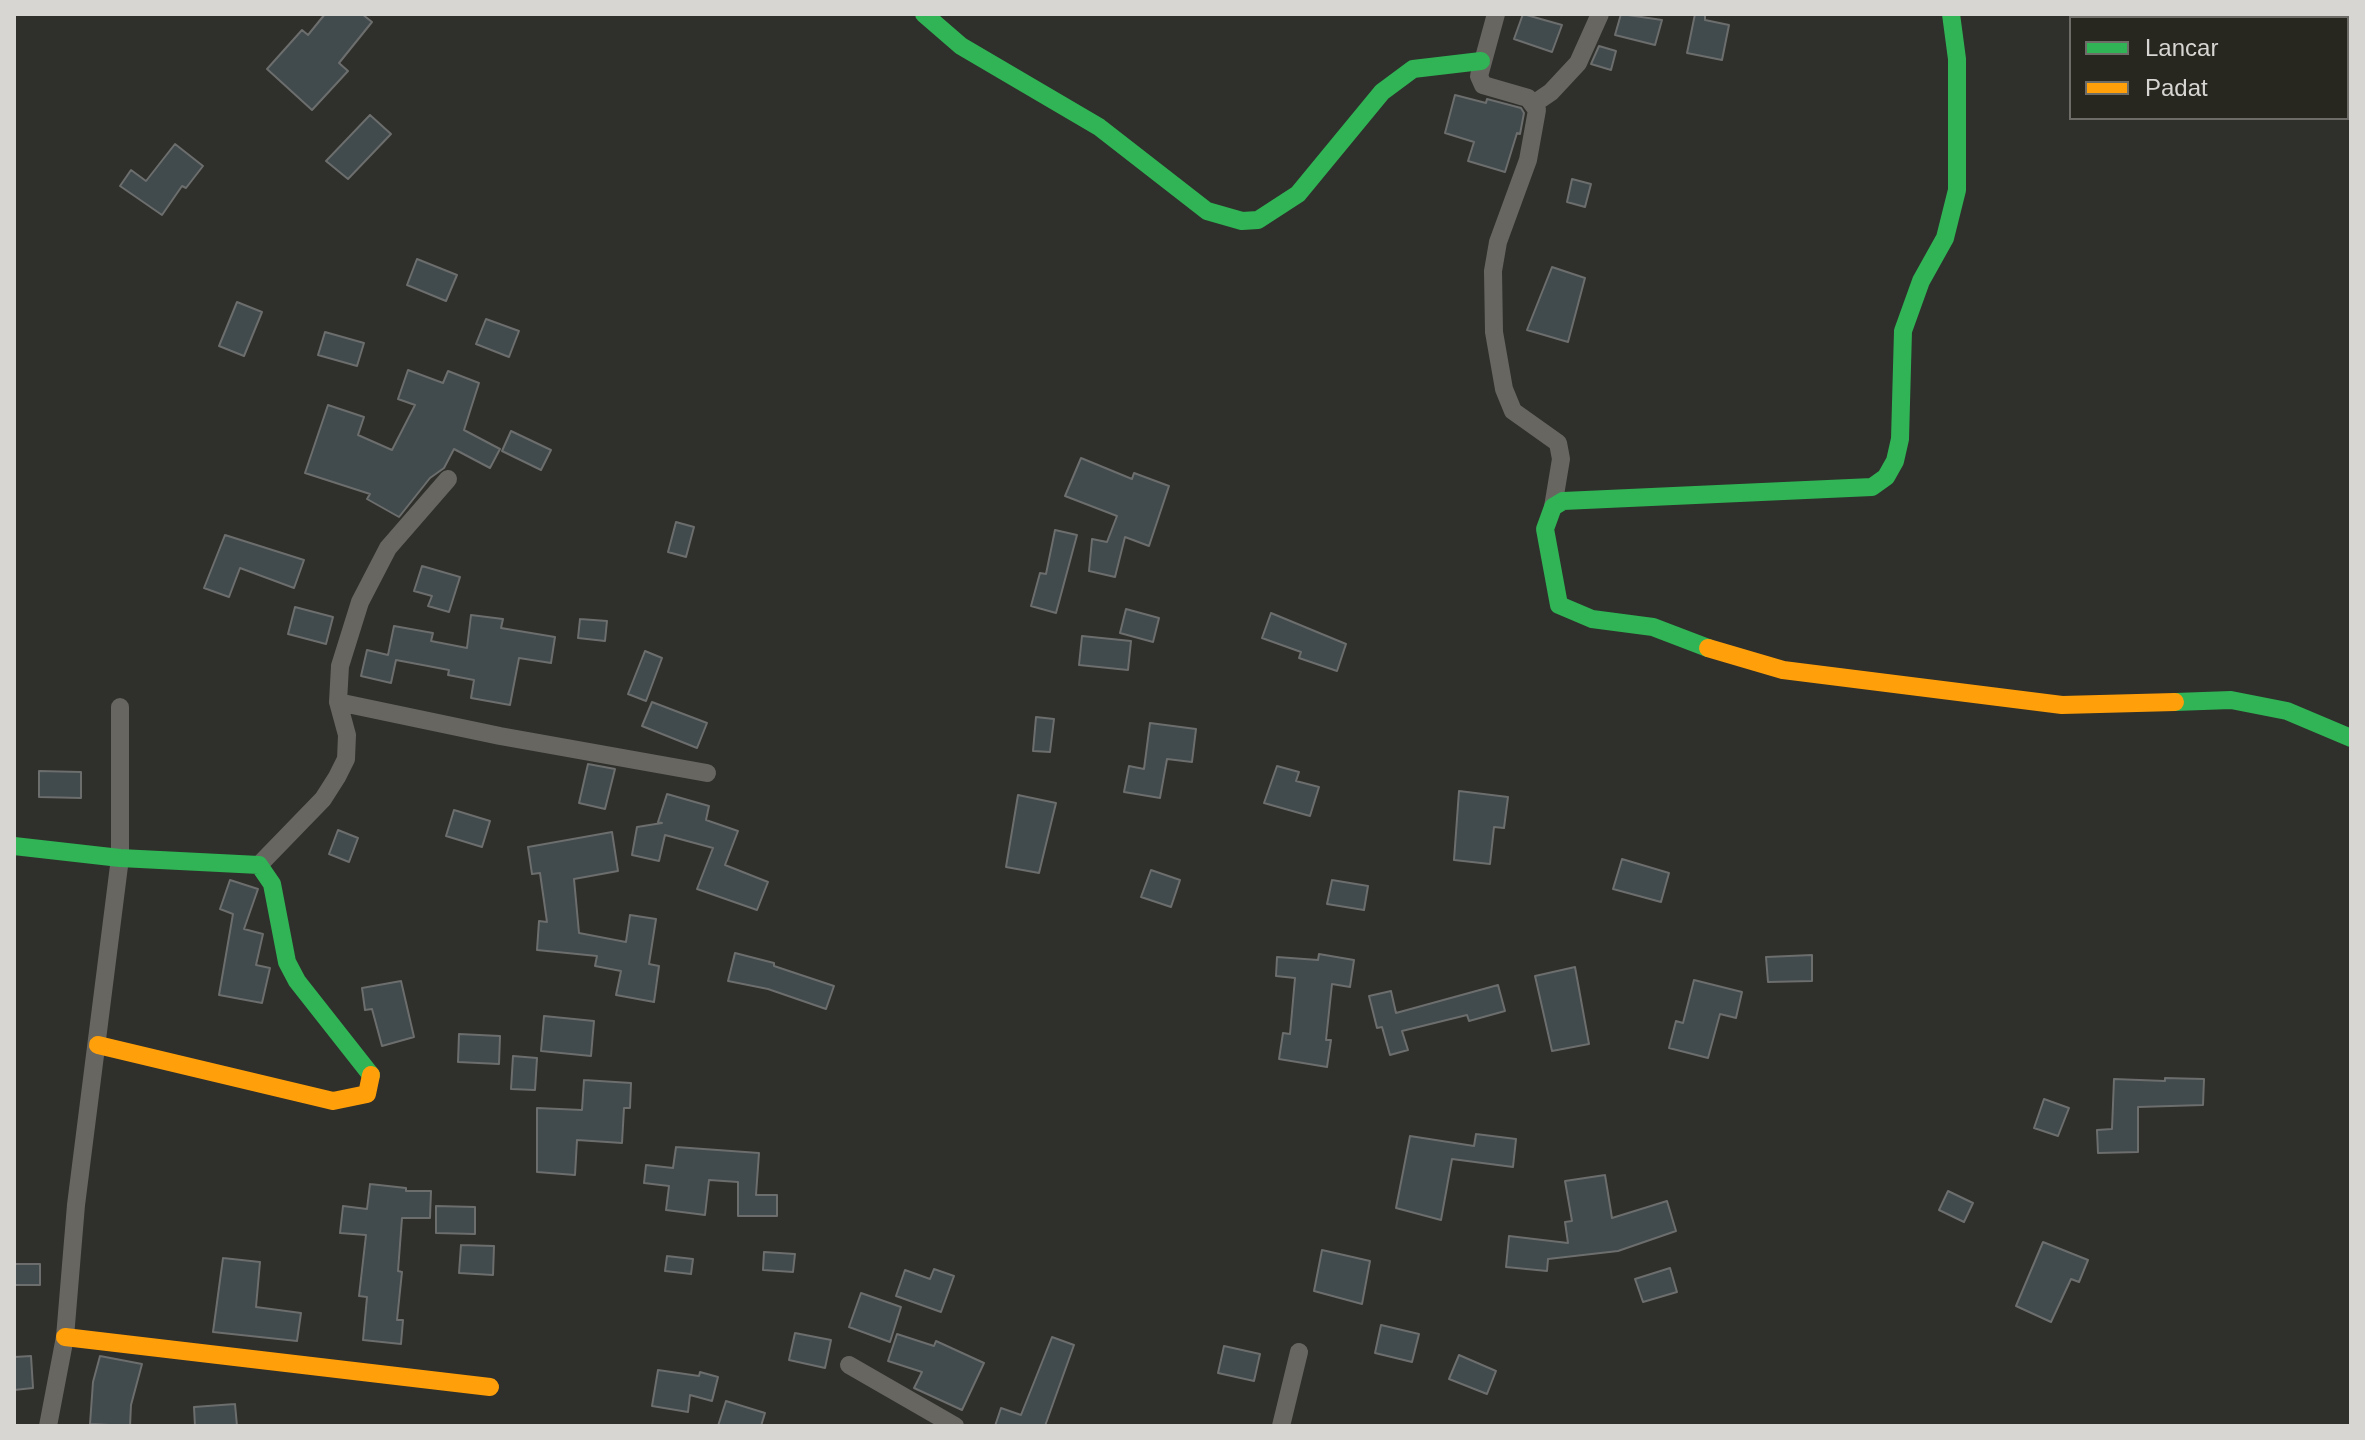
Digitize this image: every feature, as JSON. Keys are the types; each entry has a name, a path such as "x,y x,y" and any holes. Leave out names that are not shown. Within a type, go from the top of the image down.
{"street":[{"path":"924,14 961,46 1099,127 1207,211 1242,221 1258,220 1298,194 1382,92 1413,69 1481,61"},
{"path":"1496,14 1479,76 1483,85 1528,98 1535,103 1537,119 1528,160 1498,242 1493,308 1497,362 1513,411 1558,443 1561,459 1553,507 1545,529 1559,605 1577,615 1653,627 1747,662 1783,670 2062,705 2231,700 2287,711 2351,738"},
{"path":"1535,103 1551,92 1578,63 1600,14"},
{"path":"1553,507 1578,499 1872,487 1886,477 1895,461 1900,439 1903,331 1915,295 1945,238 1957,190 1957,59 1951,14"},
{"path":"14,846 120,858 259,865 323,799 346,759 347,735 338,702 340,666 367,583 388,548 448,479"},
{"path":"338,702 500,736 707,773"},
{"path":"48,1426 65,1337 76,1205 120,858 120,707"},
{"path":"98,1045 333,1101 367,1094 373,1078 369,1070 345,1038 310,1001 287,962 272,884 259,865"},
{"path":"65,1337 490,1387"},
{"path":"1281,1426 1299,1352"},
{"path":"849,1365 955,1426"}],"building":[{"path":"325,14 362,14 372,22 339,63 348,71 312,110 267,69 302,30 308,35"},
{"path":"1523,14 1562,25 1552,52 1514,39"},
{"path":"1621,14 1662,20 1655,45 1615,35"},
{"path":"1695,14 1705,14 1705,20 1729,25 1722,60 1687,53"},
{"path":"1599,46 1616,51 1611,70 1591,64"},
{"path":"1455,95 1521,108 1524,113 1520,134 1517,133 1505,172 1468,161 1474,142 1445,133"},
{"path":"370,115 391,134 348,179 326,161"},
{"path":"175,144 203,166 186,188 182,186 162,215 120,186 131,170 146,181"},
{"path":"1572,179 1591,184 1585,207 1567,202"},
{"path":"417,259 457,275 446,301 407,285"},
{"path":"1552,267 1585,278 1568,342 1527,330"},
{"path":"237,302 262,312 244,356 219,346"},
{"path":"486,319 519,331 509,357 476,344"},
{"path":"325,332 364,343 357,366 318,355"},
{"path":"408,370 443,383 448,371 479,383 464,430 500,449 490,468 454,449 444,468 430,478 399,517 367,499 370,494 305,473 328,405 364,417 358,435 392,450 415,405 398,399"},
{"path":"511,431 551,450 541,470 502,451"},
{"path":"1081,458 1132,479 1134,473 1169,486 1149,546 1125,537 1115,577 1089,571 1092,539 1107,542 1117,516 1065,496"},
{"path":"676,522 694,527 686,557 668,552"},
{"path":"1055,530 1077,535 1056,613 1031,606 1040,573 1046,574"},
{"path":"225,535 304,560 294,588 240,568 229,597 204,588"},
{"path":"422,566 460,577 449,612 428,606 432,596 414,591"},
{"path":"295,607 333,617 326,644 288,634"},
{"path":"1126,609 1159,618 1153,642 1120,633"},
{"path":"1271,613 1346,644 1337,671 1299,658 1301,652 1262,638"},
{"path":"471,615 503,619 501,628 555,637 551,663 519,658 510,705 471,698 474,680 448,675 449,670 396,660 391,683 361,676 367,650 388,655 394,626 433,633 431,641 467,648"},
{"path":"580,619 607,621 605,641 578,638"},
{"path":"1082,636 1131,641 1128,670 1079,665"},
{"path":"645,651 662,658 646,701 628,694"},
{"path":"652,702 707,723 697,748 642,726"},
{"path":"1036,717 1054,719 1050,752 1033,751"},
{"path":"1150,723 1196,729 1192,762 1167,759 1160,798 1124,792 1129,766 1144,769"},
{"path":"588,764 615,769 605,809 579,803"},
{"path":"1277,766 1299,772 1296,781 1319,787 1310,816 1264,803"},
{"path":"39,771 81,772 81,798 39,797"},
{"path":"1459,791 1508,797 1504,828 1494,827 1490,864 1454,860"},
{"path":"667,794 709,806 706,820 738,831 725,865 768,882 757,910 697,889 713,848 665,835 659,861 632,855 637,827 662,823 658,822"},
{"path":"1018,795 1056,803 1039,873 1006,867"},
{"path":"454,810 490,821 482,847 446,836"},
{"path":"338,830 358,838 349,862 329,854"},
{"path":"612,832 618,871 574,879 579,933 626,942 630,915 656,919 649,964 659,966 654,1002 616,995 621,971 595,966 597,956 537,950 539,921 547,922 540,873 532,874 528,847"},
{"path":"1622,859 1669,873 1661,902 1613,889"},
{"path":"1151,870 1180,880 1171,907 1141,897"},
{"path":"230,880 258,889 244,929 263,934 256,965 270,968 262,1003 219,995 233,914 220,909"},
{"path":"1332,880 1368,886 1364,910 1327,904"},
{"path":"735,953 774,963 774,966 834,986 826,1009 768,989 728,981"},
{"path":"1319,954 1354,960 1350,987 1332,984 1326,1040 1331,1040 1327,1067 1279,1059 1283,1033 1290,1034 1295,978 1276,976 1277,957 1318,960"},
{"path":"1812,955 1812,981 1768,982 1766,957"},
{"path":"1575,967 1589,1044 1552,1051 1535,976"},
{"path":"1694,980 1742,992 1736,1018 1720,1014 1708,1058 1669,1048 1676,1021 1683,1023"},
{"path":"401,981 414,1037 382,1046 372,1009 365,1010 362,988"},
{"path":"1498,985 1505,1011 1469,1021 1467,1015 1402,1031 1408,1050 1390,1055 1382,1027 1377,1028 1369,996 1391,991 1396,1013"},
{"path":"544,1016 594,1021 591,1056 541,1051"},
{"path":"459,1034 500,1036 499,1064 458,1062"},
{"path":"513,1056 537,1058 535,1090 511,1089"},
{"path":"2165,1078 2204,1079 2203,1105 2138,1107 2138,1152 2098,1153 2097,1130 2112,1129 2114,1079 2165,1081"},
{"path":"584,1080 631,1083 630,1108 624,1108 622,1143 577,1140 575,1175 537,1172 537,1108 582,1110"},
{"path":"2044,1099 2069,1108 2058,1136 2034,1128"},
{"path":"1476,1134 1516,1139 1513,1167 1452,1159 1441,1220 1396,1208 1410,1136 1474,1146"},
{"path":"676,1147 759,1153 756,1195 777,1195 777,1216 738,1216 738,1182 709,1180 705,1215 666,1210 669,1186 644,1183 646,1165 673,1168"},
{"path":"1605,1175 1612,1218 1667,1201 1676,1231 1618,1251 1548,1259 1547,1271 1506,1267 1509,1236 1568,1243 1565,1222 1572,1221 1565,1181"},
{"path":"370,1184 406,1188 406,1191 431,1191 430,1218 402,1218 398,1271 402,1272 397,1320 403,1320 401,1344 363,1340 367,1297 359,1296 366,1235 340,1233 343,1206 367,1209"},
{"path":"1948,1191 1973,1203 1964,1222 1939,1210"},
{"path":"436,1206 475,1207 475,1234 436,1233"},
{"path":"2043,1242 2088,1260 2079,1282 2071,1279 2051,1322 2016,1306"},
{"path":"461,1245 494,1246 493,1275 459,1273"},
{"path":"1322,1250 1370,1261 1362,1304 1314,1291"},
{"path":"764,1252 795,1254 793,1272 763,1270"},
{"path":"667,1256 693,1259 691,1274 665,1271"},
{"path":"223,1258 260,1262 256,1307 301,1313 297,1341 213,1332"},
{"path":"14,1264 40,1264 40,1285 14,1285"},
{"path":"1670,1268 1677,1292 1643,1302 1635,1279"},
{"path":"934,1269 954,1276 941,1312 896,1296 905,1270 930,1279"},
{"path":"861,1293 901,1307 890,1342 849,1327"},
{"path":"1381,1325 1419,1334 1412,1362 1375,1353"},
{"path":"795,1333 831,1340 825,1368 789,1360"},
{"path":"897,1334 934,1346 936,1341 984,1363 962,1410 914,1388 922,1372 888,1361"},
{"path":"1052,1337 1074,1345 1045,1426 995,1426 1001,1408 1021,1415"},
{"path":"1224,1346 1260,1354 1254,1381 1218,1373"},
{"path":"1459,1355 1496,1371 1487,1394 1449,1379"},
{"path":"31,1356 33,1388 14,1390 14,1357"},
{"path":"100,1356 142,1364 131,1405 130,1426 90,1424 93,1382"},
{"path":"658,1370 699,1376 700,1372 718,1377 712,1401 690,1395 688,1412 652,1406"},
{"path":"726,1401 765,1413 761,1426 718,1426"},
{"path":"235,1404 237,1426 195,1426 194,1407"}],"traffic: fast":[{"path":"924,14 961,46 1099,127 1207,211 1242,221 1258,220 1298,194 1382,92 1413,69 1481,61"},
{"path":"1708,648 1653,627 1592,619 1559,605 1545,529 1553,507 1563,501 1872,487 1886,477 1895,461 1900,439 1903,331 1921,281 1945,238 1957,190 1957,59 1951,14"},
{"path":"2175,702 2231,700 2287,711 2351,738"},
{"path":"14,846 120,858 259,865 272,884 287,962 297,981 371,1075"}],"traffic: slow":[{"path":"1708,648 1783,670 2062,705 2175,702"},
{"path":"98,1045 333,1101 367,1094 371,1075"},
{"path":"65,1337 490,1387"}]}
